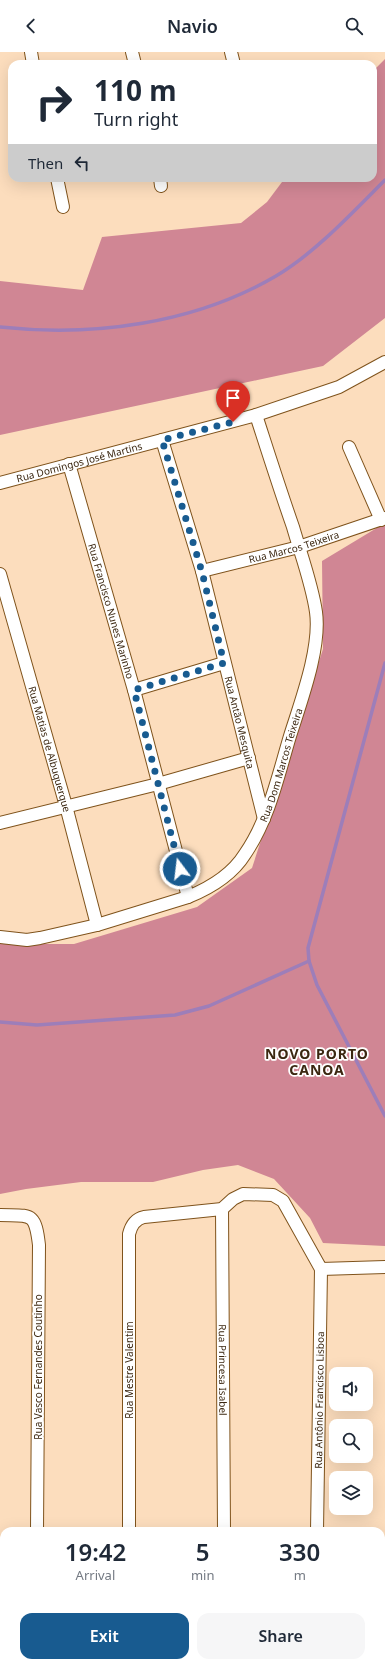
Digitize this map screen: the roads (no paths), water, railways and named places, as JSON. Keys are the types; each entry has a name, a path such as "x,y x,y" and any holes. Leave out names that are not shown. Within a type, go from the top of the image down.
{"street":[{"path":"58,182 63,207"},
{"name":"Rua Domingos José Martins","path":"0,483 256,415 339,387 385,362"},
{"name":"Rua Dom Marcos Teixeira","path":"0,937 27,940 40,938 97,925 188,897 216,883 232,869 245,855 264,820 301,699 314,651 317,626 316,612 299,547 256,415"},
{"name":"Rua Antão Mesquita","path":"162,440 202,572 264,820"},
{"path":"349,447 383,519"},
{"name":"Rua Francisco Nunes Marinho","path":"70,464 134,690 188,897"},
{"name":"Rua Marcos Teixeira","path":"202,572 299,547 383,519"},
{"name":"Rua Matias de Albuquerque","path":"0,574 66,806 97,925"},
{"path":"134,690 224,663"},
{"path":"0,823 158,784 249,758"},
{"path":"222,1209 233,1199 243,1194 273,1195 279,1197 287,1206 321,1269 385,1267"},
{"name":"Rua Mestre Valentim","path":"129,1527 129,1234 133,1224 140,1217 222,1209"},
{"name":"Rua Princesa Isabel","path":"222,1209 224,1527"},
{"name":"Rua Vasco Fernandes Coutinho","path":"0,1215 28,1216 35,1221 37,1226 39,1245 37,1527"},
{"name":"Rua Antônio Francisco Lisboa","path":"317,1527 321,1269"}],"waterway":[{"path":"0,327 35,330 107,328 177,316 211,306 244,292 291,267 319,244 385,180"},
{"path":"385,663 308,948 309,961 317,985 385,1116"},
{"path":"0,1022 37,1025 175,1015 209,1006 309,961"}],"district":[{"name":"NOVO PORTO CANOA","path":"317,1062"}]}
